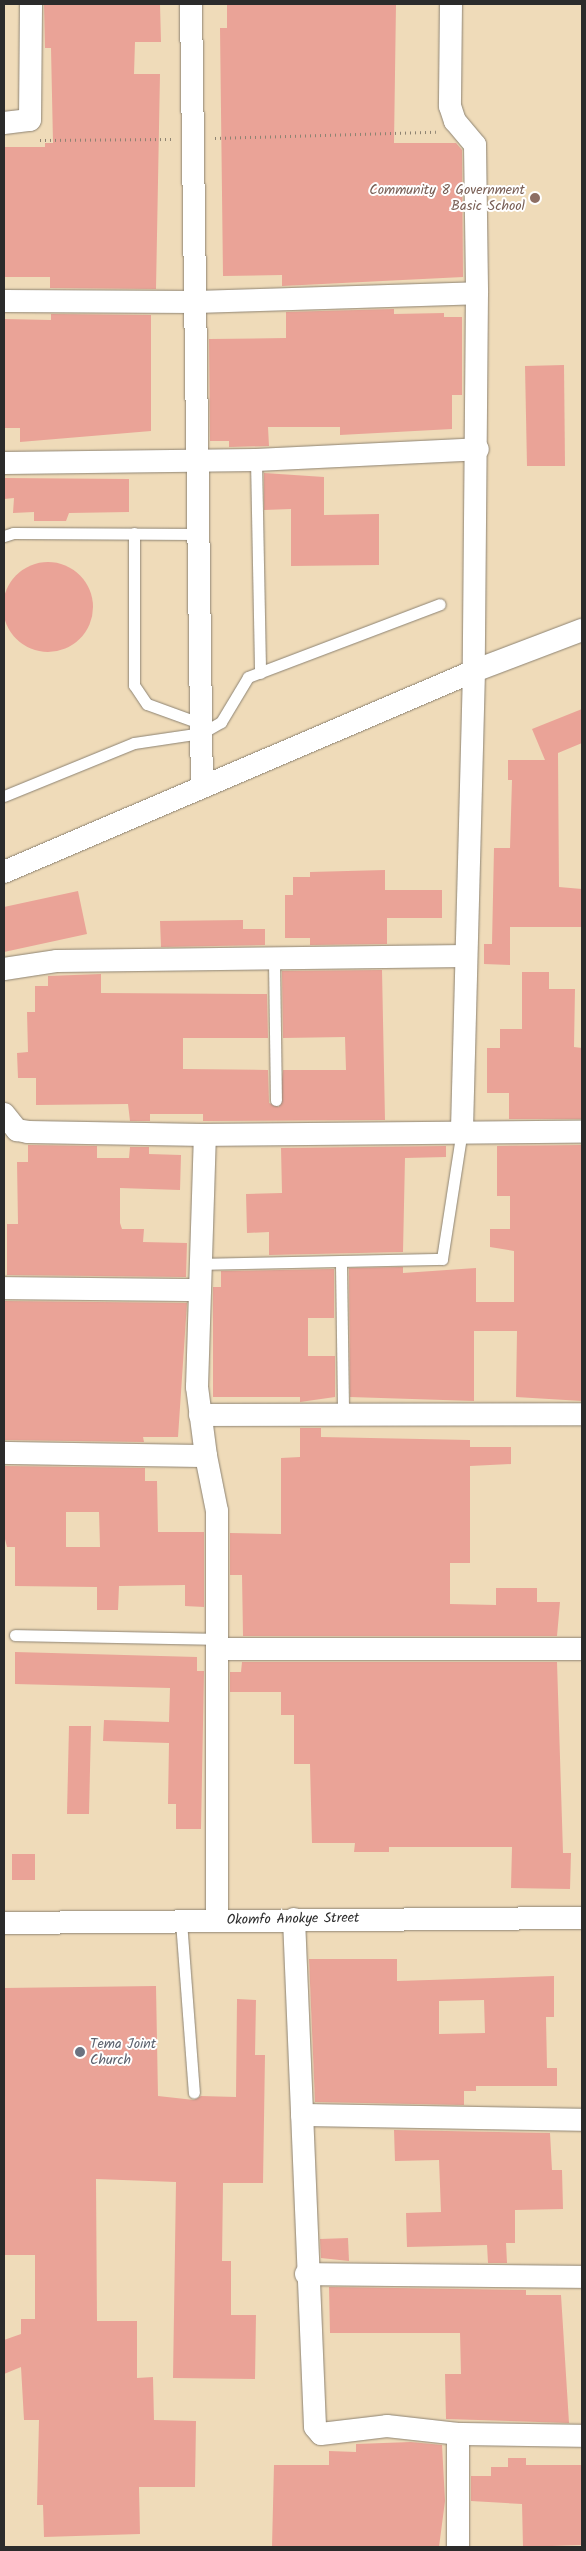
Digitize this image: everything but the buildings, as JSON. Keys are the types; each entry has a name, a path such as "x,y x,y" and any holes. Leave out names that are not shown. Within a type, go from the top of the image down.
{"street":[{"path":"4,123 30,120 31,4"},
{"path":"191,4 202,787"},
{"path":"451,4 450,106 455,121 468,131 475,145 477,293 478,449 462,1130"},
{"path":"4,301 196,302 477,293"},
{"path":"4,463 256,460 478,449"},
{"path":"4,872 474,671 582,630"},
{"path":"4,969 57,961 274,961 466,956"},
{"path":"4,1114 17,1130 28,1132 205,1135 462,1130 582,1132"},
{"path":"205,1135 200,1290 200,1415 217,1511 217,1920"},
{"path":"4,1288 200,1290"},
{"path":"200,1415 582,1414"},
{"path":"4,1452 206,1456"},
{"path":"218,1644 582,1649"},
{"name":"Okomfo Anokye Street","path":"4,1923 582,1918"},
{"path":"294,1919 306,2274 317,2430 321,2434 387,2426 458,2434 582,2436"},
{"path":"302,2115 582,2120"},
{"path":"306,2274 582,2277"},
{"path":"458,2434 458,2547"}],"lane":[{"path":"256,460 260,673"},
{"path":"134,533 134,685 147,704 202,729"},
{"path":"4,543 9,534 199,534"},
{"path":"4,796 134,743 202,729 221,722 248,677 440,604"},
{"path":"274,961 276,1100"},
{"path":"201,1264 341,1264 442,1259 462,1130"},
{"path":"341,1264 343,1414"},
{"path":"15,1635 218,1644"},
{"path":"181,1921 194,2093"}],"path":[{"path":"30,120 30,132 41,141 468,131"}],"place":[{"name":"Community 8 Government Basic School","path":"535,198"},
{"name":"Tema Joint Church","path":"80,2052"}]}
